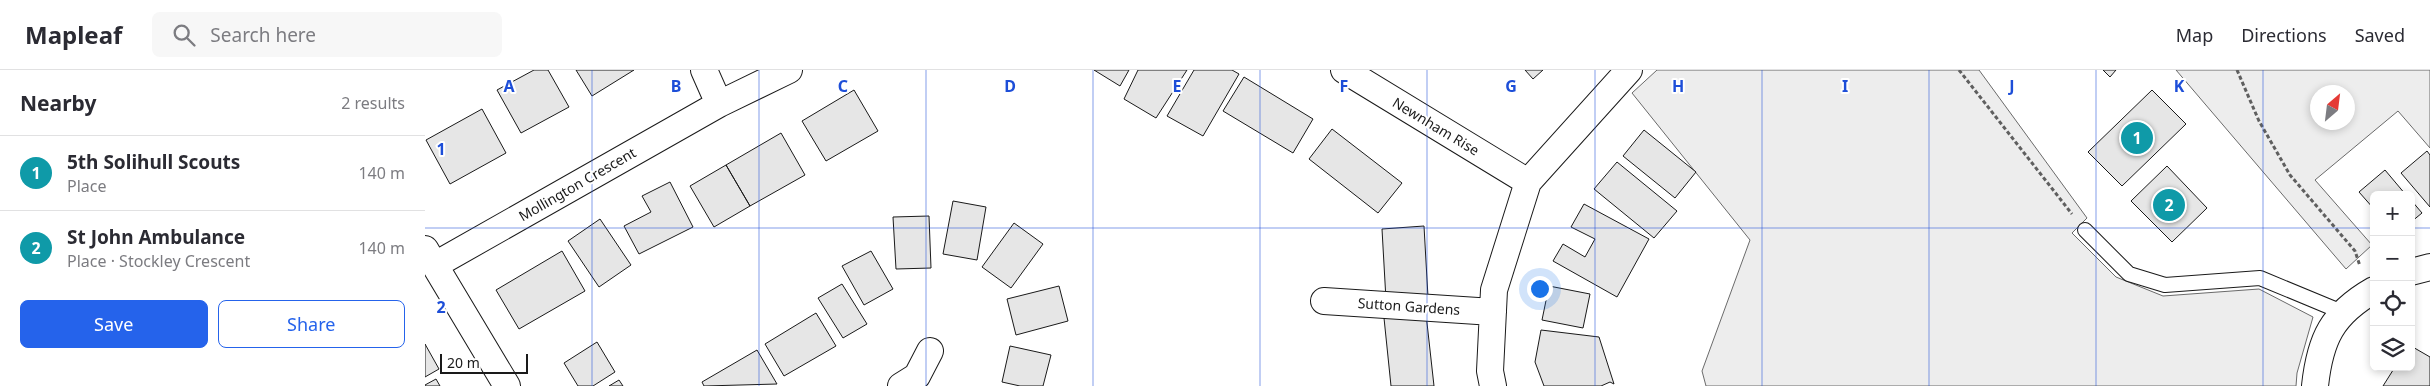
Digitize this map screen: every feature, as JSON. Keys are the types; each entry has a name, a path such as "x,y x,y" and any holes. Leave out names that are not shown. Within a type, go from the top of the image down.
{"street":[{"path":"704,70 719,104"},
{"name":"Mollington Crescent","path":"430,257 719,104 789,70"},
{"name":"Newnham Rise","path":"1343,70 1528,182"},
{"path":"1493,386 1490,371 1494,290 1528,182 1629,70"},
{"path":"430,257 507,386"},
{"path":"2415,271 2430,267"},
{"path":"2315,386 2317,365 2323,345 2342,312 2370,292"},
{"name":"Sutton Gardens","path":"1324,301 1493,312"},
{"path":"901,386 917,376 930,352"}],"lane":[{"path":"2085,230 2129,274 2147,280 2165,285 2260,278 2342,312"}],"path":[{"path":"1959,70 2085,230"},
{"path":"2237,70 2259,121 2289,175 2355,251 2370,288"}],"shaded area":[{"path":"1657,70 1979,70 2087,218 2072,233 2116,277 2163,296 2259,289 2313,317 2297,373 2296,386 1706,386 1702,371 1750,240 1632,93"},
{"path":"2176,70 2430,70 2430,148 2398,111 2315,180 2370,243 2370,247 2346,269"}],"building":[{"path":"534,70 548,70 569,107 521,133 497,90"},
{"path":"576,70 634,70 592,96"},
{"path":"1094,70 1129,70 1120,86"},
{"path":"1138,70 1187,70 1156,118 1124,99"},
{"path":"1194,70 1232,70 1239,74 1203,136 1167,116"},
{"path":"1525,70 1543,70 1533,79"},
{"path":"2103,70 2116,70 2110,77"},
{"path":"1244,77 1313,119 1293,153 1223,111"},
{"path":"854,90 878,131 826,161 802,121"},
{"path":"2152,90 2186,124 2122,186 2088,152"},
{"path":"482,109 506,153 450,184 426,140"},
{"path":"1332,129 1402,183 1378,213 1309,159"},
{"path":"1644,130 1696,172 1675,198 1623,156"},
{"path":"781,133 805,175 750,206 726,165"},
{"path":"2427,151 2430,155 2430,207 2401,173"},
{"path":"1617,162 1677,211 1654,238 1594,189"},
{"path":"726,165 750,206 714,227 690,186"},
{"path":"2167,166 2207,208 2172,242 2131,201"},
{"path":"2385,170 2403,191 2370,191 2370,204 2359,192"},
{"path":"670,182 693,227 639,254 624,226 651,212 642,196"},
{"path":"953,201 986,207 977,260 943,254"},
{"path":"1584,204 1649,239 1617,297 1553,261 1563,244 1585,257 1595,239 1571,227"},
{"path":"2415,205 2422,213 2415,219"},
{"path":"929,216 931,268 896,269 893,217"},
{"path":"600,219 631,265 599,287 568,241"},
{"path":"1014,223 1043,244 1011,288 982,267"},
{"path":"1424,226 1428,297 1386,300 1382,229"},
{"path":"562,251 585,291 519,329 496,290"},
{"path":"871,251 893,289 864,305 842,266"},
{"path":"842,284 867,324 843,338 818,298"},
{"path":"1059,286 1068,321 1016,335 1007,299"},
{"path":"1549,286 1590,294 1583,328 1542,320"},
{"path":"816,313 836,346 784,376 765,344"},
{"path":"1426,314 1434,386 1391,386 1384,318"},
{"path":"1541,330 1599,337 1614,384 1610,382 1601,386 1544,386 1535,362"},
{"path":"597,342 615,372 593,386 578,386 564,363"},
{"path":"425,344 439,369 425,377"},
{"path":"1010,346 1051,355 1043,386 1020,386 1002,382"},
{"path":"2415,348 2430,357 2430,386 2383,386 2392,371 2415,371"},
{"path":"757,350 777,384 704,386 702,382"},
{"path":"436,379 440,386 425,386 425,385"},
{"path":"619,380 623,386 609,386"}],"place":[{"name":"5th Solihull Scouts","path":"2137,138"},
{"name":"St John Ambulance","path":"2169,205"}]}
